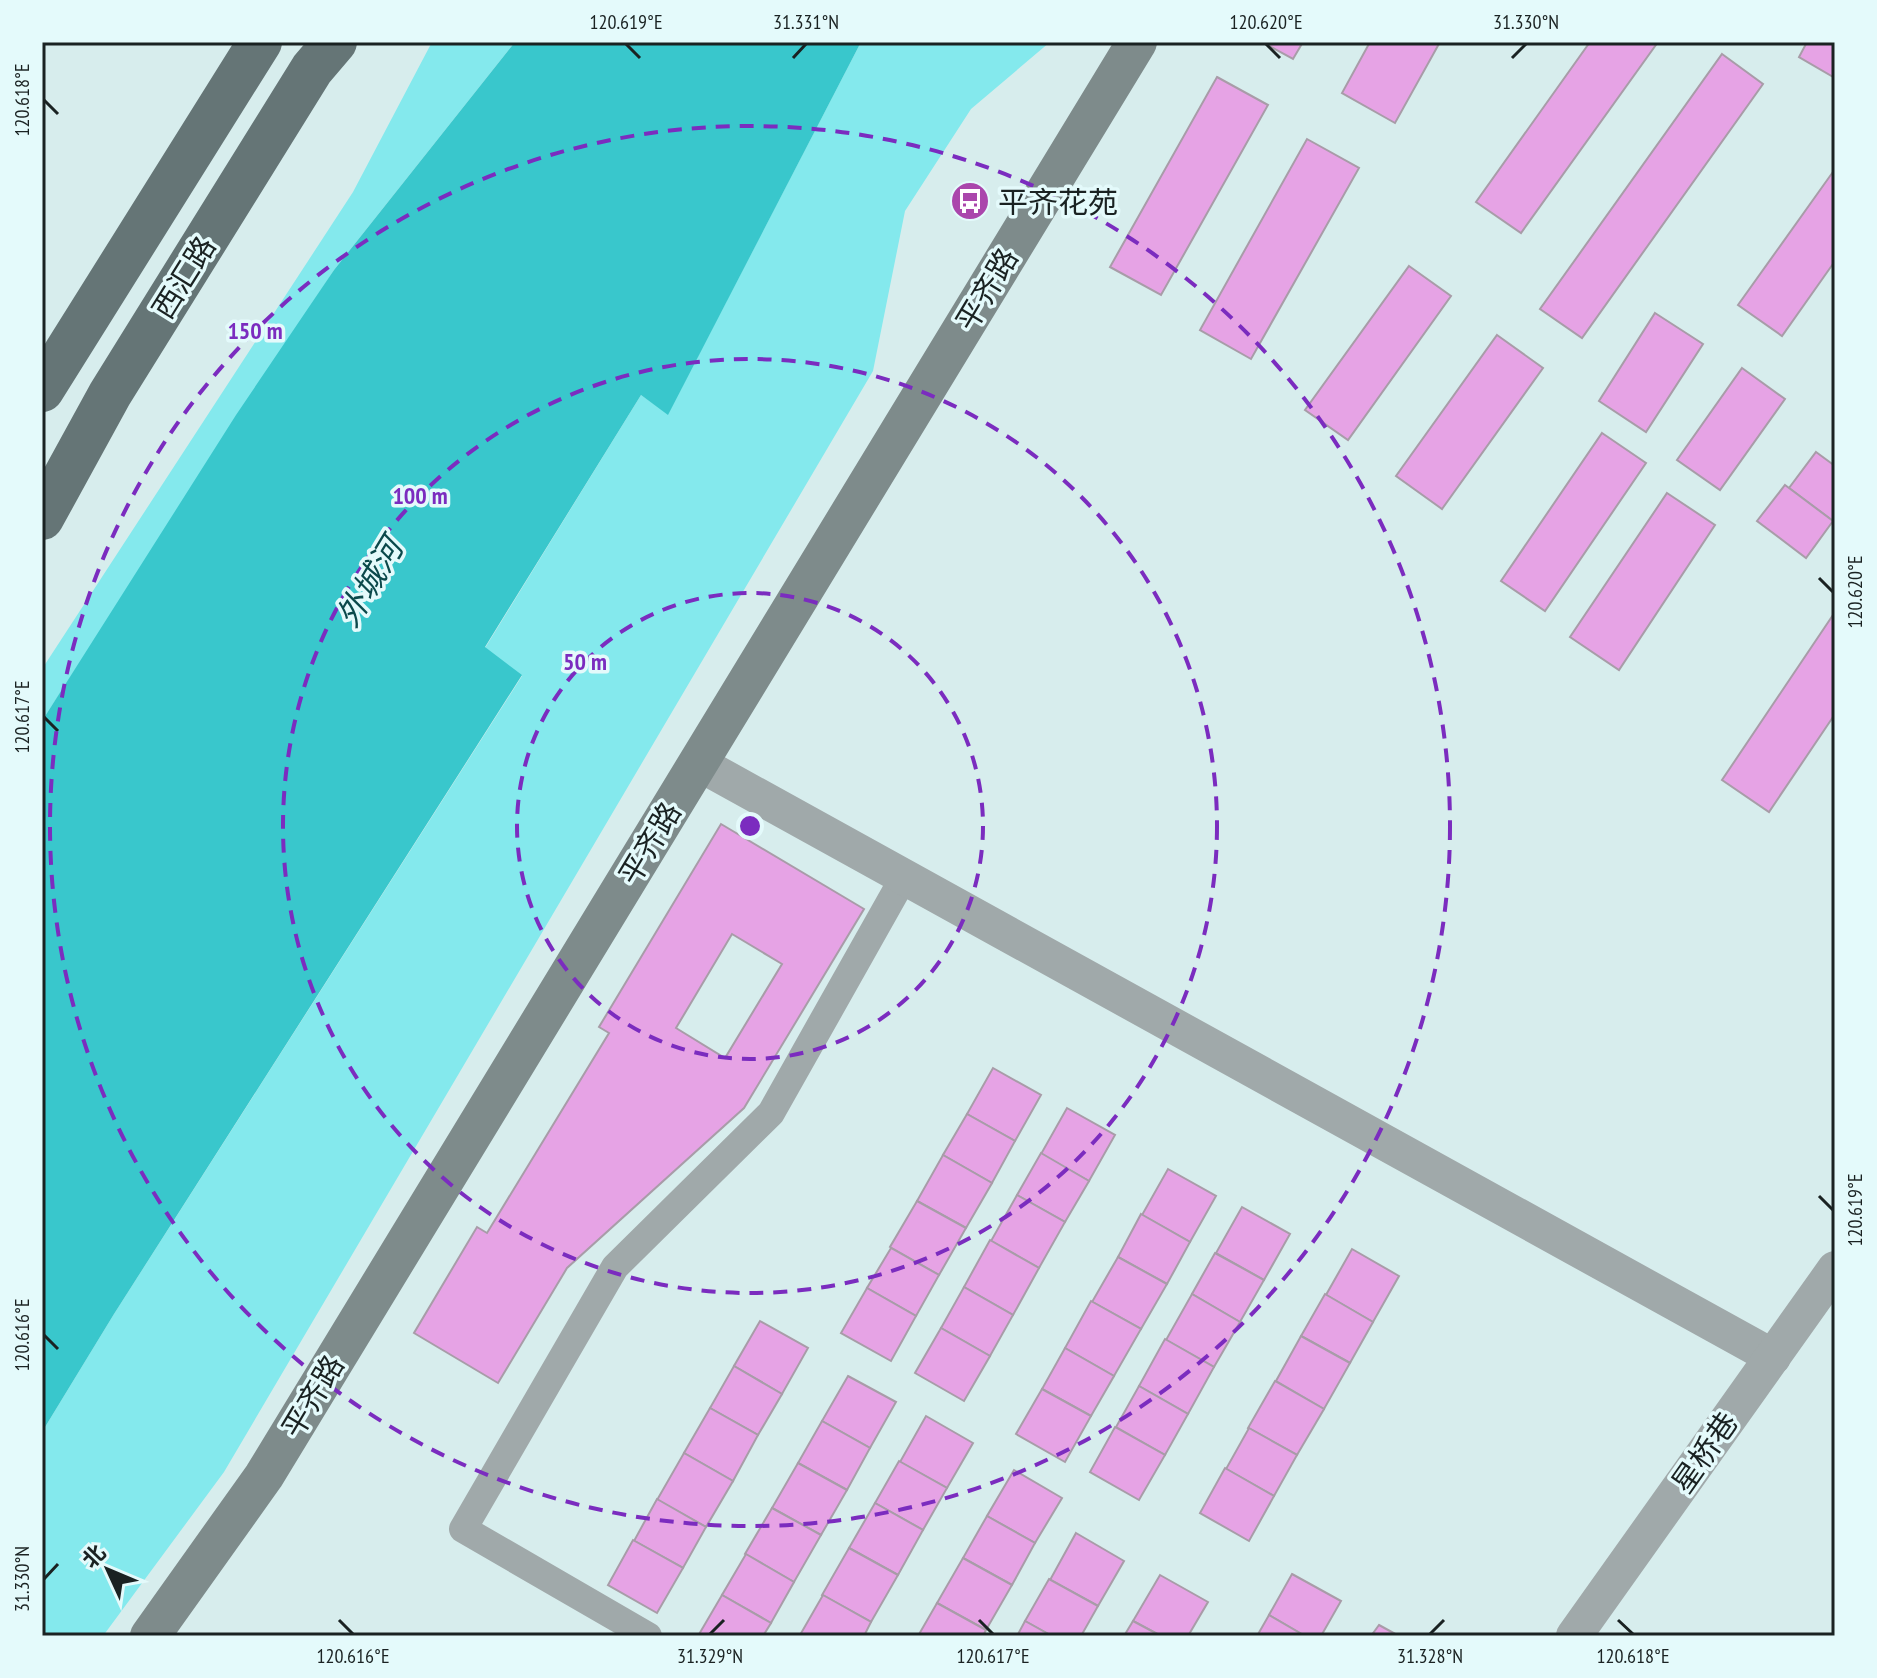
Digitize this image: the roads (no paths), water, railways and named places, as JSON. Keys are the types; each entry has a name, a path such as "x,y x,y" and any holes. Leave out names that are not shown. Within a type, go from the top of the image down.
{"main road":[{"name":"西汇路","path":"42,390 260,42"},
{"path":"266,42 323,56"},
{"name":"平齐路","path":"150,1636 264,1476 1137,42"},
{"name":"西汇路","path":"42,518 110,394 323,56"}],"street":[{"path":"698,763 1773,1357"},
{"path":"648,1636 463,1529 615,1267 771,1113 904,877"},
{"name":"星桥巷","path":"1574,1636 1835,1269"}],"water":[{"name":"外城河","path":"515,42 861,42 668,415 641,395 485,647 522,675 42,1432 42,721 236,415 334,270"}],"place":[{"name":"平齐花苑","path":"970,201"}]}
